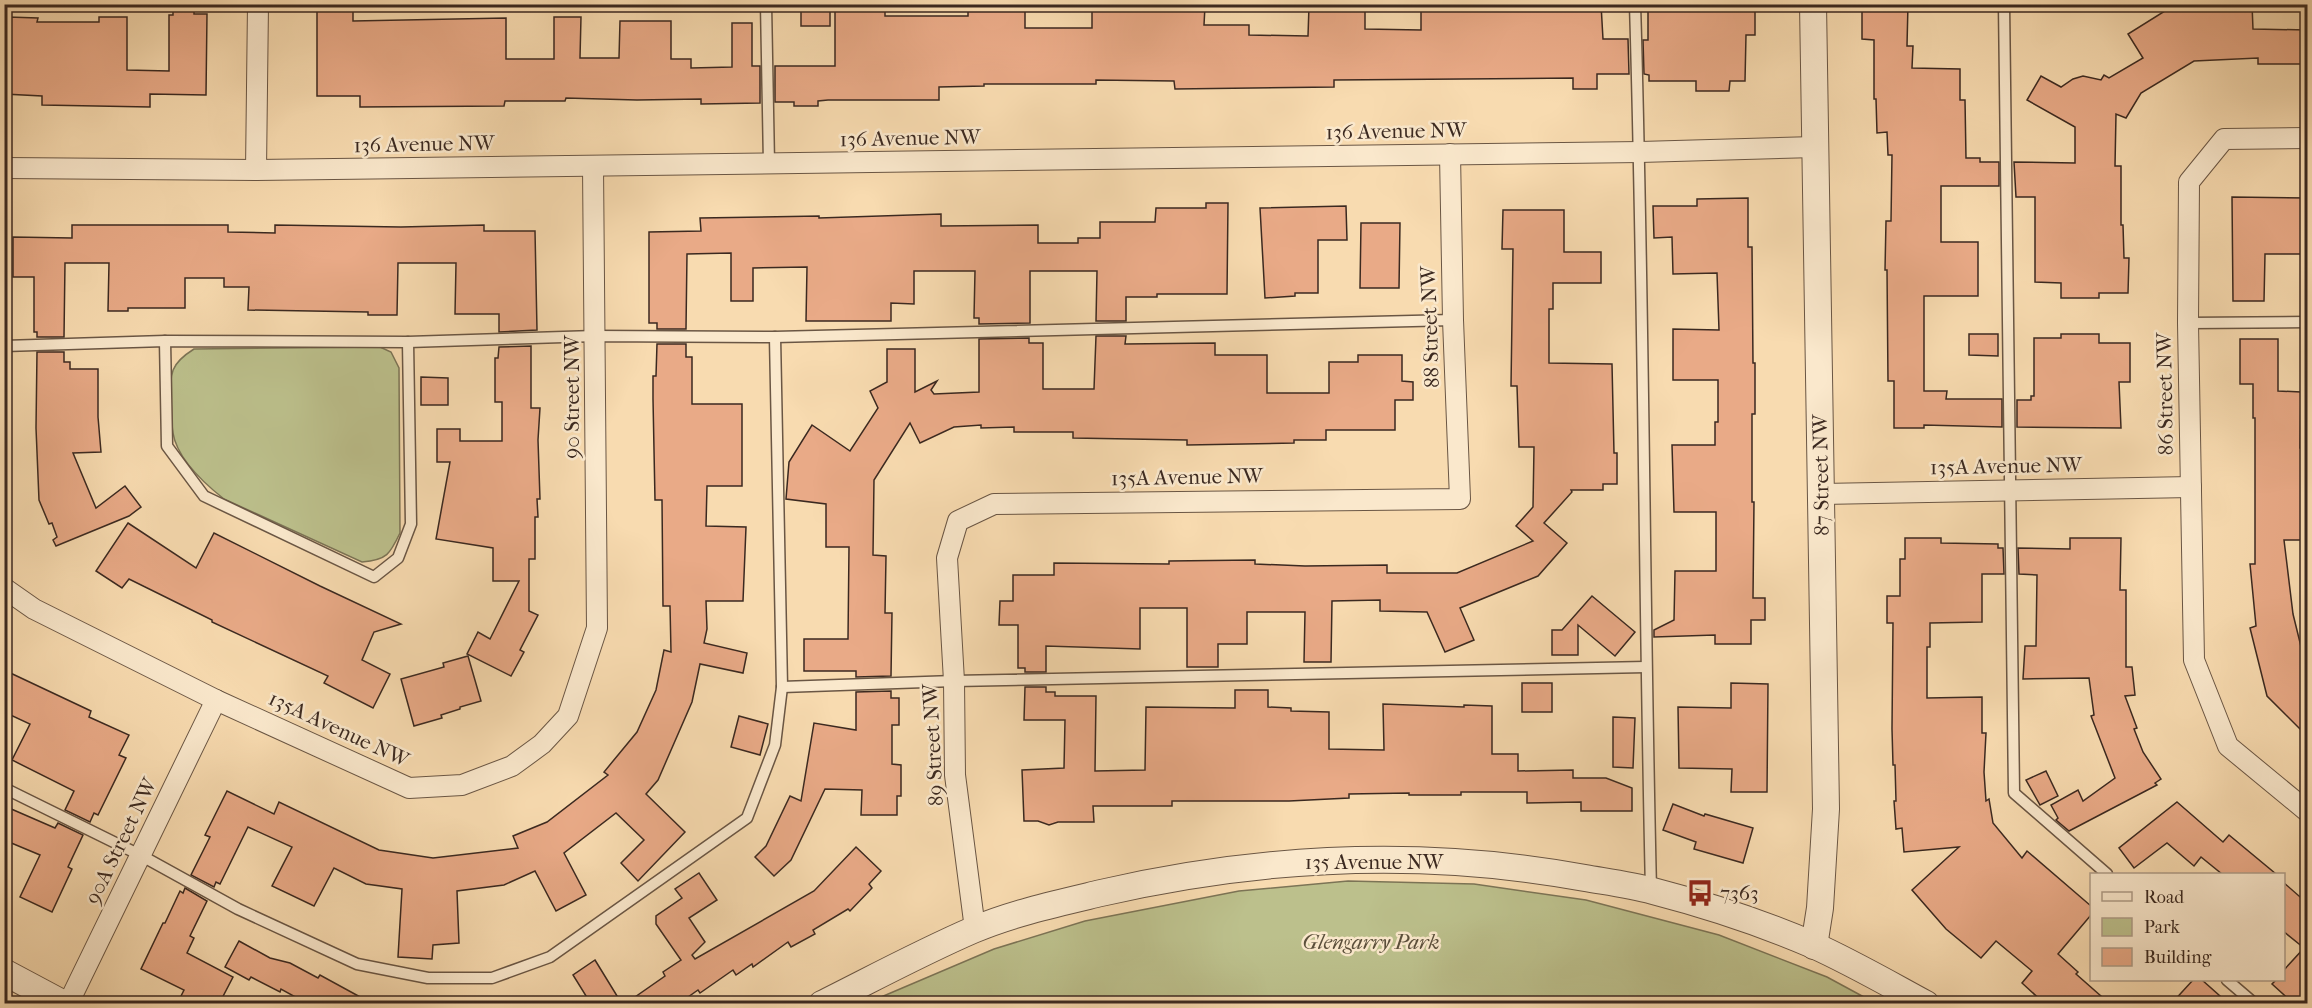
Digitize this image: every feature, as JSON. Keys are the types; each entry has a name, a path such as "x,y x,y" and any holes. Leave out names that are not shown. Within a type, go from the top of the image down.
{"street":[{"path":"256,170 258,4"},
{"name":"87 Street NW","path":"1814,4 1826,809 1820,908 1814,946"},
{"name":"86 Street NW","path":"2307,138 2224,140 2188,182 2194,660 2228,746 2307,812"},
{"name":"136 Avenue NW","path":"4,168 256,170 1640,152 1815,147"},
{"name":"88 Street NW","path":"1450,154 1453,320 1460,499"},
{"name":"90 Street NW","path":"593,166 597,628"},
{"name":"135A Avenue NW","path":"1822,494 2191,487"},
{"name":"135A Avenue NW","path":"947,558 958,521 994,504 1460,499"},
{"name":"89 Street NW","path":"947,558 954,681 955,775 975,929"},
{"name":"135A Avenue NW","path":"4,588 33,609 216,700 409,788 462,785 512,766 542,744 568,716 597,628"},
{"name":"90A Street NW","path":"66,1004 142,856 216,700"},
{"name":"135 Avenue NW","path":"822,1004 975,929 1081,898 1145,883 1213,871 1284,863 1378,859 1495,864 1651,890 1750,921 1814,946 1926,1004"},
{"path":"4,972 66,1004"}],"lane":[{"path":"766,4 770,164"},
{"path":"1635,4 1640,152 1651,890"},
{"path":"2004,4 2014,792 2107,873"},
{"path":"4,346 165,341 408,342 596,336 776,337 1453,320"},
{"path":"2188,323 2307,322"},
{"path":"4,788 142,856 238,909 357,964 428,978 492,978 550,957 747,818 776,745 782,687 776,337"},
{"path":"165,341 166,446 204,496 374,577 398,558 411,524 408,342"},
{"path":"782,687 954,681 1646,667"},
{"path":"2228,981 2255,1004"}],"green space":[{"path":"380,347 391,352 399,368 400,533 387,555 377,560 362,562 224,499 201,478 180,452 172,429 172,376 180,360 194,349"},
{"name":"Glengarry Park","path":"1348,881 1474,884 1586,900 1719,935 1827,977 1875,1003 867,1003 994,949 1085,921 1239,891"}],"building":[{"path":"317,4 353,4 353,21 506,18 506,59 554,59 554,17 581,17 580,58 619,58 620,21 671,21 671,59 691,59 691,68 732,67 732,23 752,23 752,66 760,66 760,103 701,104 701,99 566,98 565,101 505,101 504,106 360,107 360,96 317,96"},
{"path":"801,4 830,4 830,26 801,26"},
{"path":"968,4 1025,4 1025,28 1092,28 1092,4 1205,6 1204,25 1249,25 1249,35 1308,36 1309,6 1365,4 1365,29 1421,30 1421,4 1601,4 1603,39 1628,39 1629,74 1597,74 1597,89 1573,89 1573,78 1334,80 1334,87 1175,89 1174,81 1096,80 1096,84 984,84 984,86 939,87 939,100 828,100 818,101 818,106 794,106 794,102 775,102 775,66 835,66 835,10 885,11 885,16 968,16"},
{"path":"1648,4 1741,4 1741,10 1755,10 1755,35 1746,35 1745,81 1730,81 1729,91 1696,91 1696,81 1649,81 1649,75 1644,74 1643,40 1648,40"},
{"path":"1862,4 1908,4 1907,46 1913,46 1912,68 1960,69 1960,100 1965,100 1966,158 1980,158 1980,162 1999,162 1999,186 1941,186 1941,242 1978,242 1978,296 1924,296 1924,391 1947,391 1946,399 2002,399 2002,427 1924,425 1924,428 1894,428 1894,381 1888,381 1887,270 1885,270 1886,221 1891,221 1892,155 1888,155 1887,132 1877,133 1876,99 1874,99 1874,40 1862,39"},
{"path":"2176,4 2252,4 2253,29 2306,30 2305,64 2258,64 2258,58 2194,61 2141,93 2126,118 2116,114 2115,166 2121,166 2121,225 2123,225 2124,258 2129,258 2128,293 2099,293 2099,298 2061,298 2061,283 2035,282 2035,197 2016,197 2014,162 2075,163 2075,127 2027,100 2041,76 2061,87 2083,76 2101,80 2104,75 2109,78 2143,58 2128,34"},
{"path":"173,8 194,8 194,14 207,14 206,95 150,94 150,107 42,105 42,96 4,94 8,17 38,18 37,22 99,22 99,17 127,17 127,70 169,71 169,15 173,15"},
{"path":"2232,197 2307,198 2307,248 2304,248 2304,254 2265,254 2264,301 2233,301"},
{"path":"1748,198 1748,247 1752,247 1753,363 1755,363 1755,414 1752,414 1753,598 1765,598 1765,620 1751,620 1751,644 1715,644 1715,635 1654,637 1654,630 1674,620 1675,571 1716,571 1716,512 1674,512 1672,445 1715,445 1715,422 1718,422 1718,380 1673,380 1673,329 1719,330 1717,273 1673,274 1672,237 1654,238 1653,206 1697,206 1697,199"},
{"path":"1206,203 1228,203 1227,294 1157,294 1157,297 1126,297 1126,321 1096,321 1097,271 1030,271 1030,323 979,324 979,318 974,318 975,271 914,271 914,304 891,303 891,321 806,321 807,267 753,268 753,301 731,301 731,253 687,254 686,329 657,329 657,323 649,323 649,232 701,231 700,218 819,216 819,218 941,214 941,226 1038,225 1038,243 1078,243 1078,238 1100,238 1100,222 1155,222 1156,208 1206,208"},
{"path":"1346,206 1347,240 1318,240 1318,293 1295,293 1295,296 1265,298 1260,208"},
{"path":"1503,210 1564,210 1564,252 1601,252 1601,283 1553,283 1553,309 1549,309 1549,363 1612,364 1617,484 1603,484 1603,490 1571,490 1572,492 1544,523 1567,543 1538,576 1460,608 1474,640 1445,652 1427,612 1380,611 1380,600 1332,601 1331,662 1304,662 1305,612 1247,612 1247,644 1218,644 1218,667 1187,667 1187,608 1140,608 1140,649 1046,646 1046,672 1025,672 1025,668 1018,668 1018,625 999,625 1000,601 1013,601 1013,575 1054,575 1054,563 1169,564 1169,561 1255,560 1255,564 1305,566 1387,565 1387,573 1457,573 1533,541 1516,526 1533,507 1534,447 1519,447 1517,386 1511,386 1513,249 1502,249"},
{"path":"1361,223 1400,223 1399,288 1360,288"},
{"path":"72,225 228,225 228,232 275,233 275,225 401,227 484,225 484,231 535,231 537,330 499,332 499,314 455,314 456,263 398,263 397,315 368,315 368,312 248,310 249,287 224,287 224,278 185,278 185,308 128,308 128,311 108,311 109,263 65,263 64,337 37,337 37,332 34,332 34,277 13,277 13,237 72,238"},
{"path":"1969,334 1998,334 1998,356 1969,355"},
{"path":"2061,334 2099,334 2099,343 2130,343 2130,382 2119,382 2121,428 2017,427 2017,400 2031,400 2031,396 2034,396 2034,338 2061,338"},
{"path":"1096,336 1126,336 1125,344 1215,343 1215,355 1267,355 1267,393 1329,393 1329,362 1358,362 1358,355 1402,355 1402,381 1413,382 1413,400 1395,400 1395,430 1326,430 1326,440 1294,440 1294,443 1187,445 1187,440 1073,438 1073,432 1014,432 1014,427 981,428 981,425 954,427 920,443 910,423 874,480 873,555 886,556 885,613 892,613 891,676 856,677 856,671 804,671 804,639 848,639 849,547 826,547 826,504 786,499 789,462 812,425 850,451 878,408 870,391 887,382 887,349 915,349 915,392 937,381 931,390 934,394 979,392 979,339 1029,338 1029,343 1043,343 1043,389 1094,389"},
{"path":"2240,339 2278,339 2278,391 2301,392 2300,448 2307,447 2306,540 2284,540 2293,614 2307,671 2307,736 2267,696 2250,628 2256,626 2250,564 2255,564 2255,418 2253,418 2253,384 2240,384"},
{"path":"657,344 686,344 686,357 692,357 692,404 742,404 742,486 707,486 706,526 746,527 743,601 706,601 707,629 704,643 747,653 743,673 700,664 692,702 658,780 646,794 685,832 638,881 621,863 644,840 616,813 564,853 586,895 556,911 535,871 504,885 457,891 459,943 433,945 432,959 398,957 402,889 366,884 334,868 314,906 272,886 292,847 248,827 220,884 216,882 214,887 191,875 210,837 205,835 227,791 274,814 279,802 379,850 433,858 518,848 513,836 547,822 608,775 604,772 637,732 656,690 664,650 671,652 670,606 663,606 662,500 655,500 653,376 656,376"},
{"path":"531,346 531,408 540,408 538,440 540,499 537,499 538,517 535,517 535,559 529,559 529,611 538,615 520,650 524,652 511,676 467,654 478,632 490,639 519,581 493,581 493,548 436,539 450,462 437,462 437,429 460,429 460,441 502,441 502,402 495,402 495,358 498,358 499,347"},
{"path":"37,352 64,352 64,362 70,362 70,369 98,369 101,452 73,453 96,508 125,486 141,507 129,516 56,546 53,540 57,537 52,523 49,524 39,500 36,428"},
{"path":"421,377 448,378 448,405 421,405"},
{"path":"128,523 196,568 214,533 401,624 374,632 362,660 390,674 373,708 324,683 328,676 212,622 129,579 122,588 96,571"},
{"path":"1905,538 1941,538 1941,543 1998,544 1998,548 2003,548 2004,574 1982,574 1982,622 1930,623 1930,647 1927,647 1927,698 1982,697 1982,733 1986,733 1984,772 1986,801 1989,799 1993,823 2022,858 2027,851 2090,905 2090,916 2058,954 2078,972 2076,974 2110,1004 2045,1004 2022,983 2032,971 1996,941 1981,958 1946,929 1912,890 1959,847 1904,852 1902,828 1896,829 1892,729 1893,623 1887,623 1887,596 1900,596 1900,559 1905,559"},
{"path":"2070,538 2121,538 2120,590 2126,590 2126,667 2132,667 2135,695 2125,696 2143,752 2161,779 2155,783 2157,785 2069,831 2056,820 2058,818 2051,805 2078,790 2083,801 2115,778 2091,716 2094,715 2089,678 2023,679 2025,646 2036,646 2037,575 2019,574 2018,548 2070,549"},
{"path":"1592,596 1635,632 1615,656 1578,625 1578,655 1552,655 1552,630 1562,630"},
{"path":"468,656 481,701 441,715 442,718 414,726 401,679 444,667 443,663"},
{"path":"4,670 91,711 89,717 129,735 119,755 126,758 98,815 94,813 90,822 65,810 74,791 12,760 30,724 4,712"},
{"path":"1522,683 1552,683 1552,712 1522,712"},
{"path":"1731,683 1768,684 1767,792 1731,792 1732,769 1679,768 1678,707 1731,708"},
{"path":"1025,687 1046,687 1046,692 1055,692 1055,696 1096,696 1095,771 1145,770 1146,707 1235,708 1235,690 1268,690 1268,707 1291,708 1291,711 1329,712 1329,749 1384,750 1383,704 1492,706 1492,754 1518,754 1518,771 1573,770 1573,778 1606,778 1632,788 1632,811 1581,811 1581,802 1527,803 1527,792 1461,792 1461,795 1349,794 1349,798 1289,801 1172,801 1172,806 1093,806 1094,822 1058,822 1049,825 1038,821 1024,821 1022,770 1064,768 1065,720 1024,720"},
{"path":"891,691 891,698 899,698 899,725 892,725 892,764 901,765 901,796 897,796 897,815 861,815 862,790 825,789 791,860 774,876 755,857 766,846 790,796 801,801 814,723 856,730 856,692"},
{"path":"739,716 768,724 760,755 731,747"},
{"path":"1613,717 1635,718 1633,768 1613,767"},
{"path":"2046,771 2058,796 2040,805 2026,780"},
{"path":"2177,802 2223,842 2229,835 2275,873 2221,873 2201,857 2194,866 2167,843 2134,868 2119,848"},
{"path":"1673,804 1704,816 1705,814 1753,828 1743,863 1694,849 1696,842 1663,830"},
{"path":"9,808 55,828 58,823 83,835 68,867 72,869 52,912 20,897 40,855 4,840 4,819"},
{"path":"856,847 881,871 869,884 872,888 850,911 848,909 813,930 815,934 791,947 788,942 753,967 752,964 736,975 733,970 700,993 698,990 678,1004 625,1004 665,976 663,972 681,960 656,924 656,916 682,898 675,889 699,873 717,900 689,918 705,942 692,955 695,959 814,891"},
{"path":"2285,884 2307,903 2307,988 2294,1004 2272,984 2275,981 2285,981 2285,969 2304,948 2285,933"},
{"path":"185,888 207,901 190,936 194,938 187,953 233,977 219,1004 177,1004 184,990 141,969 180,891 183,893"},
{"path":"239,941 270,958 290,963 318,978 320,975 373,1004 308,1004 281,989 280,992 251,977 249,980 225,967"},
{"path":"595,960 622,1004 591,1004 573,975"},
{"path":"2192,981 2203,981 2229,1004 2171,1004"}],"place":[{"name":"7363","path":"1700,893"}]}
